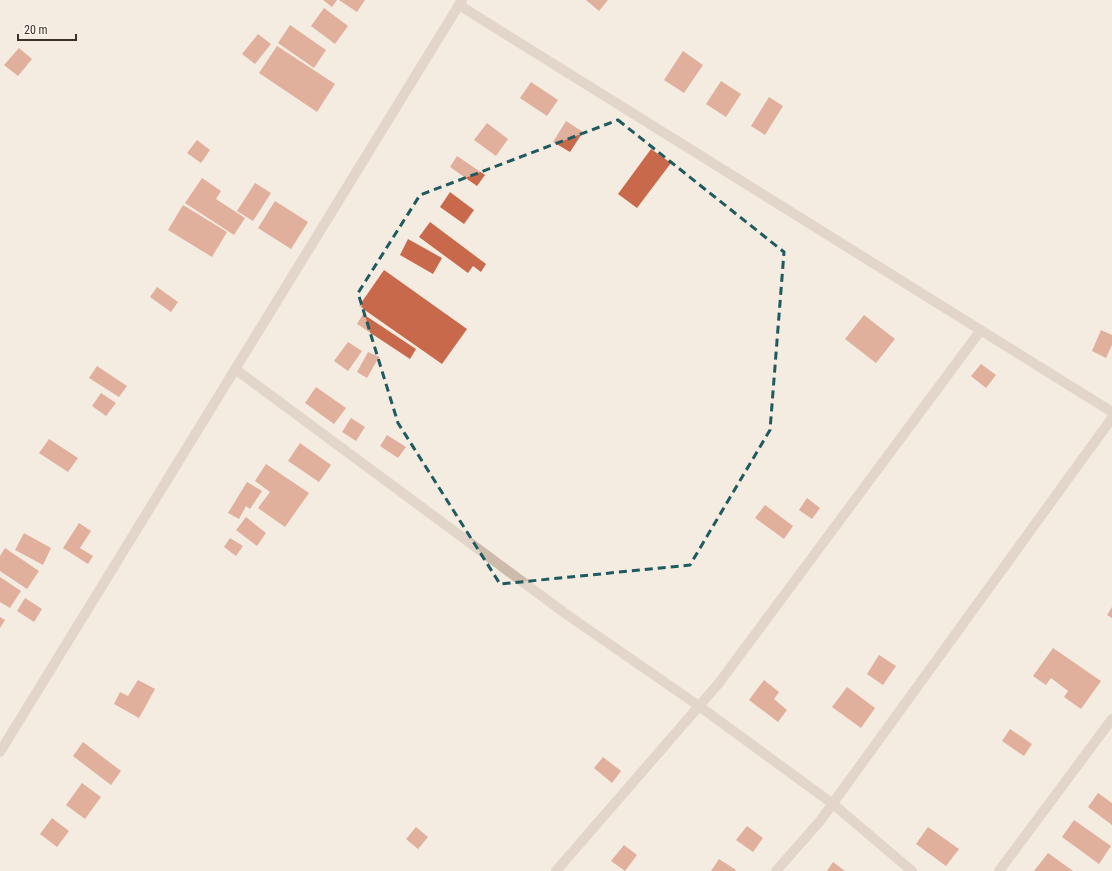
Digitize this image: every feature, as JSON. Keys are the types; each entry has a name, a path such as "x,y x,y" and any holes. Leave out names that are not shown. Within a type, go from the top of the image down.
{"street":[{"path":"0,752 460,2 1112,412"},
{"path":"556,871 719,683 981,330"},
{"path":"235,369 566,614 699,706 833,804 912,871"},
{"path":"776,871 833,804 1112,418"},
{"path":"999,871 1112,719"}],"highlighted area":[{"path":"618,120 784,252 770,430 690,565 500,584 398,423 358,293 420,195"}],"building":[{"path":"323,0 337,0 332,7"},
{"path":"339,0 365,0 357,12"},
{"path":"586,0 608,0 599,11"},
{"path":"324,8 348,26 335,44 311,26"},
{"path":"290,25 326,50 314,68 278,43"},
{"path":"258,34 271,44 255,64 242,54"},
{"path":"277,46 335,84 317,112 259,73"},
{"path":"19,48 32,59 18,76 4,65"},
{"path":"683,51 703,65 684,93 664,80"},
{"path":"721,81 741,94 726,117 706,104"},
{"path":"531,82 558,100 547,116 520,98"},
{"path":"769,97 783,106 765,135 751,126"},
{"path":"566,121 583,132 570,152 553,142"},
{"path":"487,123 508,139 496,156 474,140"},
{"path":"197,140 210,150 201,163 187,153"},
{"path":"651,149 671,163 637,208 618,194"},
{"path":"457,156 485,175 477,186 450,167"},
{"path":"202,178 221,191 216,199 245,218 234,235 185,203"},
{"path":"255,183 271,193 253,221 237,211"},
{"path":"450,192 474,210 464,224 440,207"},
{"path":"275,201 308,222 291,249 258,228"},
{"path":"183,205 227,232 212,257 168,230"},
{"path":"430,222 486,264 481,272 473,266 468,273 419,237"},
{"path":"408,239 442,258 433,274 400,255"},
{"path":"384,270 467,329 442,364 359,306"},
{"path":"157,287 178,302 171,312 150,297"},
{"path":"363,314 416,349 410,359 357,324"},
{"path":"864,315 895,339 876,363 845,339"},
{"path":"1101,330 1112,335 1112,345 1106,358 1092,351"},
{"path":"348,342 362,351 348,371 334,361"},
{"path":"368,352 379,357 367,378 357,372"},
{"path":"981,364 996,375 986,388 971,376"},
{"path":"97,366 127,386 119,397 89,378"},
{"path":"316,387 346,408 334,424 305,403"},
{"path":"101,393 116,403 106,416 92,406"},
{"path":"351,418 365,427 356,441 342,432"},
{"path":"387,435 406,447 398,458 380,446"},
{"path":"49,439 78,458 68,472 39,453"},
{"path":"300,443 331,465 319,482 288,461"},
{"path":"266,464 309,493 285,527 258,508 270,492 255,481"},
{"path":"247,482 262,491 250,509 246,506 239,519 228,513"},
{"path":"807,498 820,508 812,519 799,510"},
{"path":"765,505 793,526 784,539 755,518"},
{"path":"246,517 266,533 257,546 236,530"},
{"path":"79,523 91,531 80,548 93,556 88,564 63,548"},
{"path":"24,533 51,548 43,565 15,550"},
{"path":"230,538 243,546 236,556 224,547"},
{"path":"5,548 39,571 27,589 0,571 0,556"},
{"path":"0,577 21,591 10,608 0,602"},
{"path":"25,598 42,609 34,622 17,611"},
{"path":"1112,607 1112,618 1107,615"},
{"path":"0,617 5,620 0,628"},
{"path":"1053,648 1101,681 1081,709 1064,697 1068,691 1051,678 1046,685 1033,676"},
{"path":"879,655 896,666 883,685 867,674"},
{"path":"138,680 155,689 139,718 114,704 120,692 128,696"},
{"path":"764,680 779,692 774,699 787,710 778,722 749,700"},
{"path":"847,687 875,708 861,728 832,707"},
{"path":"1010,729 1032,744 1024,756 1002,741"},
{"path":"83,742 121,771 111,785 73,756"},
{"path":"603,757 621,771 612,783 594,768"},
{"path":"82,783 101,797 85,819 66,805"},
{"path":"1098,793 1112,803 1112,825 1088,807"},
{"path":"52,818 69,831 57,847 40,834"},
{"path":"1074,820 1111,846 1099,864 1062,837"},
{"path":"747,826 763,838 753,852 736,840"},
{"path":"416,827 428,837 418,849 406,839"},
{"path":"928,827 959,849 946,866 916,844"},
{"path":"624,845 637,855 625,871 611,861"},
{"path":"1048,853 1073,871 1034,871"},
{"path":"719,859 736,870 711,871"},
{"path":"833,862 845,871 827,871"}]}
